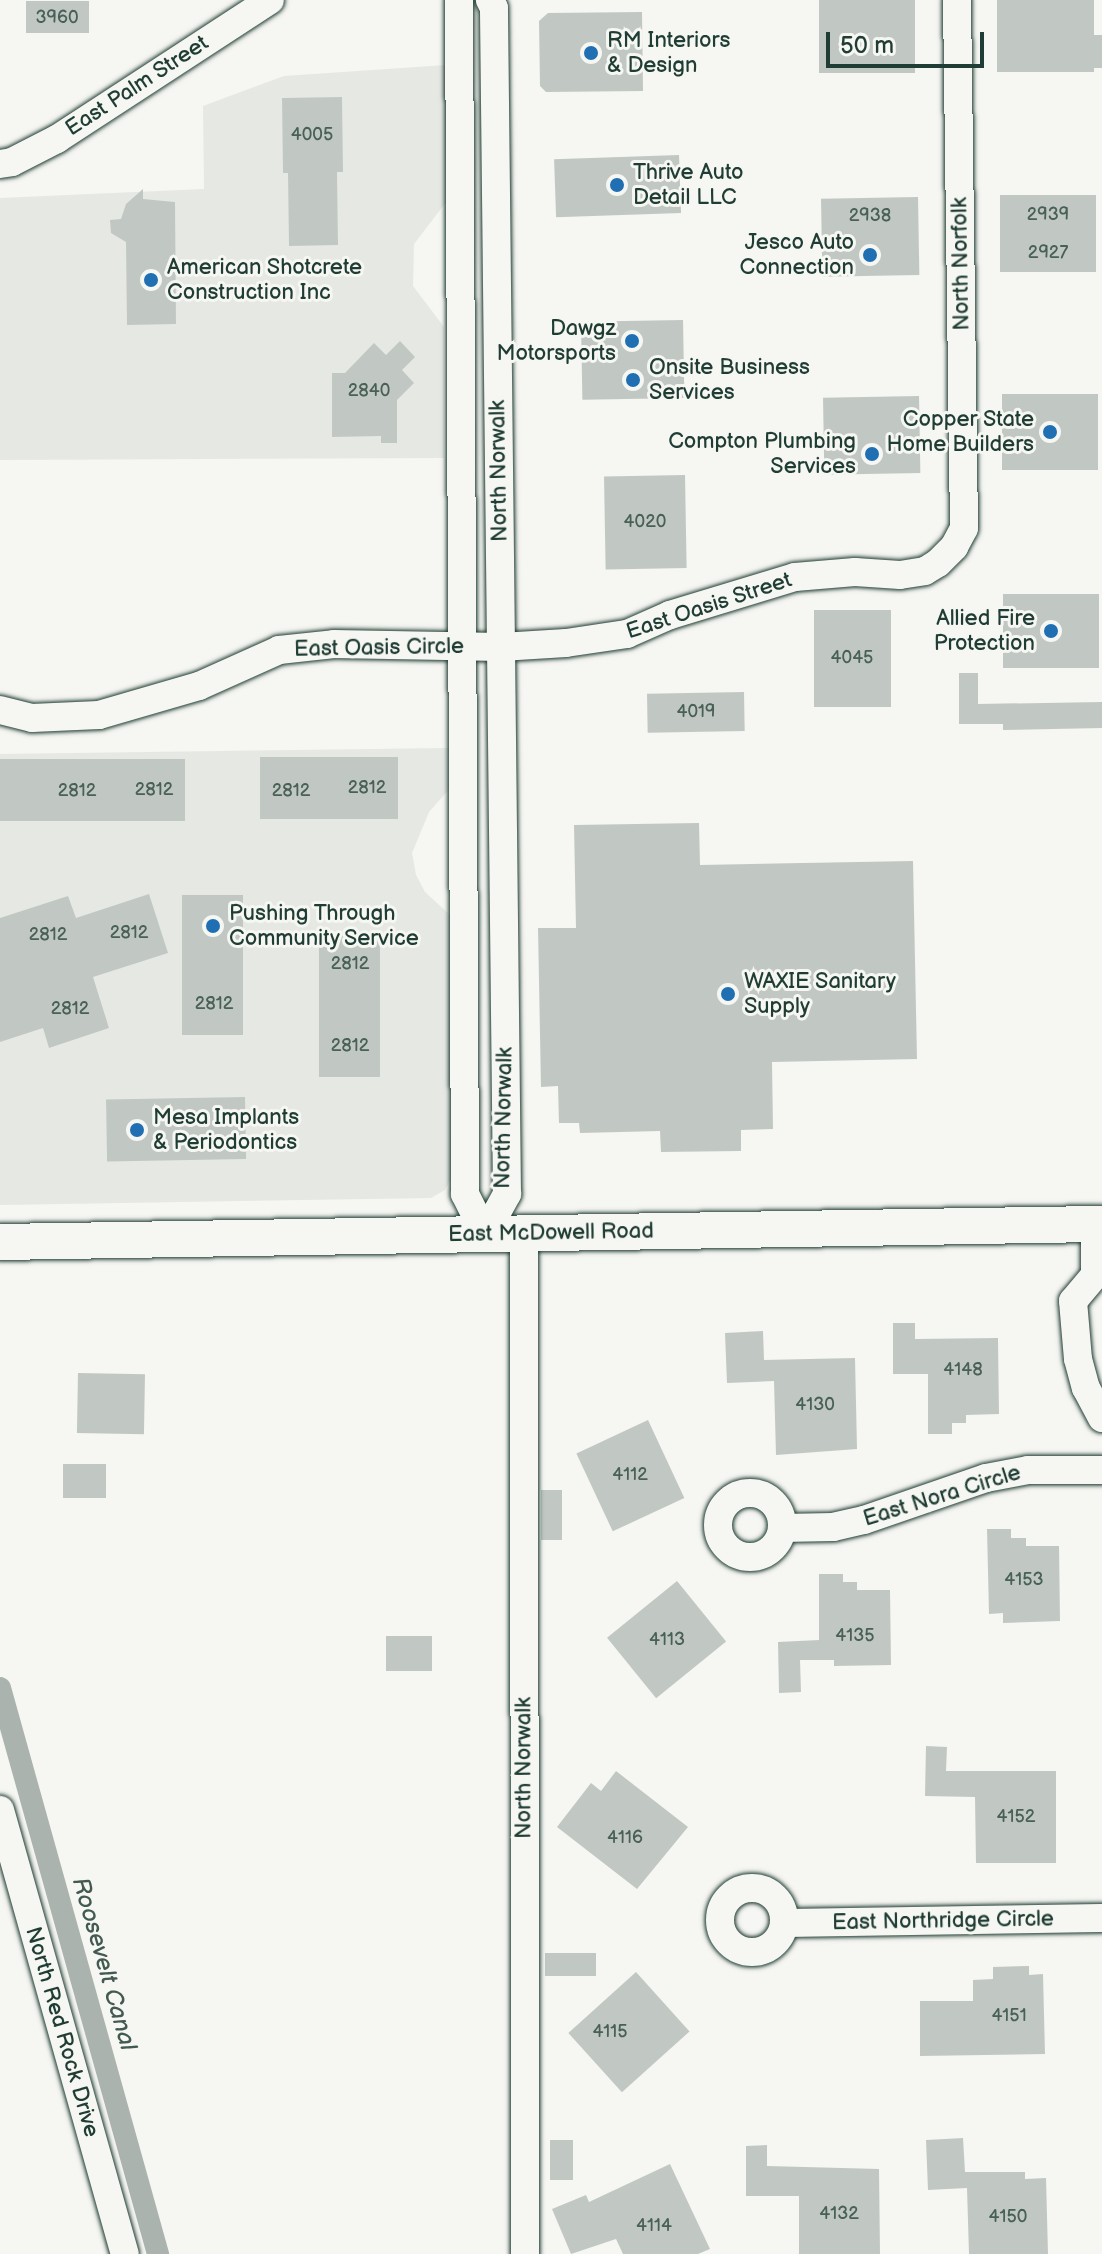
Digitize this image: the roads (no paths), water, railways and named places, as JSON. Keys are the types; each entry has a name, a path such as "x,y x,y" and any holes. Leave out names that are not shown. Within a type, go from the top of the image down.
{"main road":[{"name":"East McDowell Road","path":"0,1242 1099,1224"}],"street":[{"name":"East Palm Street","path":"0,164 12,162 57,139 270,0"},
{"name":"North Norwalk","path":"459,0 460,268 482,646 507,1194 485,1234"},
{"name":"North Norwalk","path":"485,1234 465,1194 496,266 494,8 490,0"},
{"name":"North Norfolk","path":"957,0 964,528"},
{"path":"460,268 496,266"},
{"name":"East Oasis Street","path":"482,646 566,643 627,634 670,615 795,577 925,571 954,547 964,528"},
{"name":"East Oasis Circle","path":"0,710 32,718 99,715 199,686 279,650 334,644 482,646"},
{"path":"1099,1224 1099,1278 1073,1301 1078,1359 1086,1388 1102,1418"},
{"name":"North Norwalk","path":"524,1233 525,2254"},
{"name":"East Nora Circle","path":"782,1528 833,1527 864,1520 986,1478 1028,1470 1102,1470"},
{"name":"North Red Rock Drive","path":"0,1810 125,2254"},
{"name":"East Northridge Circle","path":"785,1923 1102,1918"}],"waterway":[{"name":"Roosevelt Canal","path":"0,1688 158,2254"}],"place":[{"name":"RM Interiors & Design","path":"591,53"},
{"name":"Thrive Auto Detail LLC","path":"617,185"},
{"name":"Jesco Auto Connection","path":"870,255"},
{"name":"American Shotcrete Construction Inc","path":"151,280"},
{"name":"Dawgz Motorsports","path":"632,341"},
{"name":"Onsite Business Services","path":"633,380"},
{"name":"Copper State Home Builders","path":"1050,432"},
{"name":"Compton Plumbing Services","path":"872,454"},
{"name":"Allied Fire Protection","path":"1051,631"},
{"name":"Pushing Through Community Service","path":"213,926"},
{"name":"WAXIE Sanitary Supply","path":"728,994"},
{"name":"Mesa Implants & Periodontics","path":"137,1130"}]}
